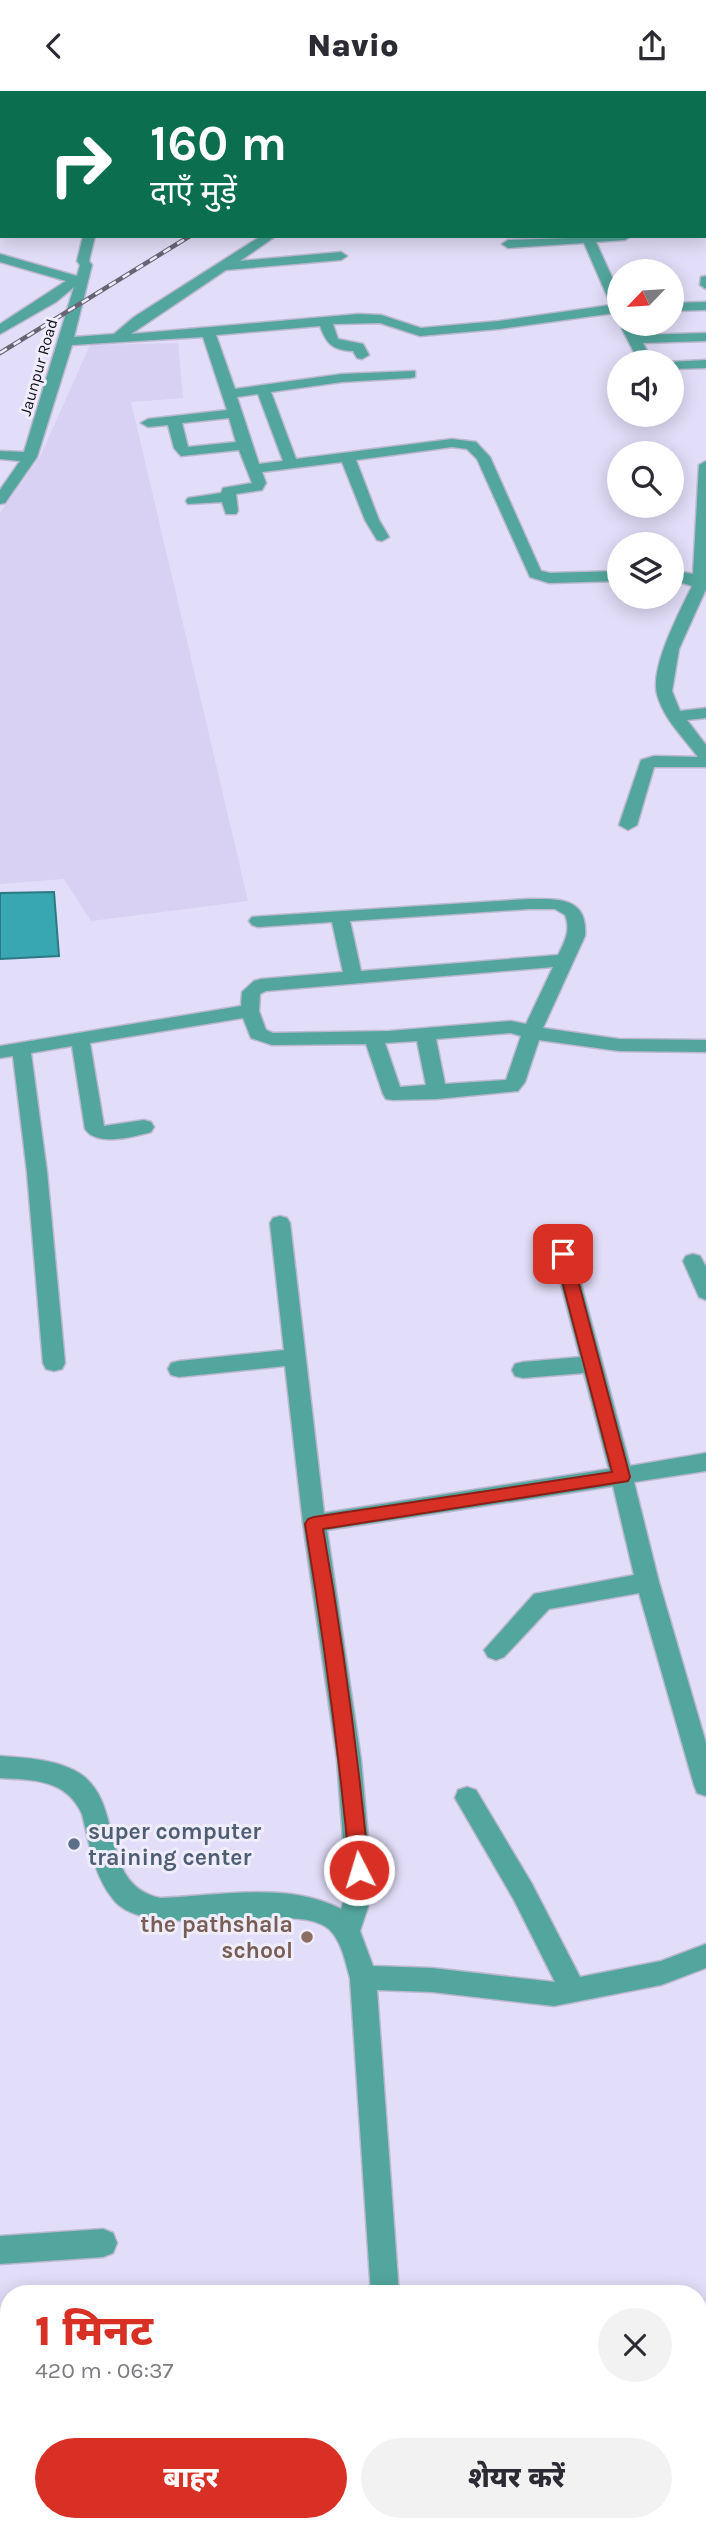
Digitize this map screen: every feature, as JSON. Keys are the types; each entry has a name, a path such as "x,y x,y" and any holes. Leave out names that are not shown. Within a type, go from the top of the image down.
{"street":[{"name":"Jaunpur Road","path":"0,501 30,457 66,341 77,280 86,265 83,261 89,238"},
{"path":"86,265 90,261 95,238"},
{"path":"118,338 139,320 267,238"},
{"path":"508,244 587,238 607,270"},
{"path":"224,266 341,256"},
{"path":"0,258 77,280"},
{"path":"0,330 77,280"},
{"path":"706,280 706,285"},
{"path":"684,307 706,306"},
{"path":"66,341 375,318 420,331 499,325 607,311"},
{"path":"325,321 335,343 358,347 362,355"},
{"path":"193,501 229,504 228,491 259,485 244,445 220,361 208,332"},
{"path":"640,350 634,338 706,337"},
{"path":"684,365 706,364"},
{"path":"228,394 342,378 410,374"},
{"path":"263,390 291,464"},
{"path":"148,423 234,413"},
{"path":"174,421 181,449 186,453 244,445"},
{"path":"254,469 452,443 471,445 483,457 535,574 549,578 607,576"},
{"path":"0,455 30,457"},
{"path":"346,455 372,520 382,537"},
{"path":"706,465 704,566 700,585 671,649 664,691 675,716 706,756"},
{"path":"684,577 700,585"},
{"path":"689,612 706,612"},
{"path":"675,716 706,713"},
{"path":"628,825 647,764 654,761 706,762"},
{"path":"258,921 558,904 570,909 577,923 576,936 532,1031 515,1082 511,1086 393,1094 373,1037"},
{"path":"340,916 353,978"},
{"path":"565,960 261,985 251,992 250,1011 258,1034 263,1037 373,1037 512,1027 553,1037 619,1045 706,1046"},
{"path":"0,1052 250,1011"},
{"path":"425,1034 437,1093"},
{"path":"80,1039 95,1129 102,1133 144,1127"},
{"path":"21,1048 37,1172 54,1363"},
{"path":"280,1223 314,1524 349,1760 360,1892 346,1930"},
{"path":"563,1254 647,1582 706,1785"},
{"path":"693,1261 706,1292"},
{"path":"179,1369 295,1357"},
{"path":"523,1370 592,1364"},
{"path":"314,1524 706,1462"},
{"path":"496,1650 542,1601 647,1582"},
{"path":"0,1767 54,1774 78,1785 97,1825 110,1869 119,1888 133,1904 146,1910 286,1906 313,1908 334,1917 346,1930 363,1978 384,2285"},
{"path":"467,1798 523,1892 574,1991"},
{"path":"363,1978 432,1980 537,1993 574,1991 661,1973 706,1957"},
{"path":"0,2250 103,2243"}],"shaded area":[{"path":"178,343 183,398 131,402 248,901 91,921 64,879 0,884 0,513 40,457 90,345"},
{"path":"54,892 59,956 0,959 0,893"}],"railway":[{"path":"0,353 187,238"}],"place":[{"name":"super computer training center","path":"74,1844"},
{"name":"the pathshala school","path":"307,1937"}],"route":[{"path":"359,1870 349,1760 314,1524 622,1477 563,1254"}]}
